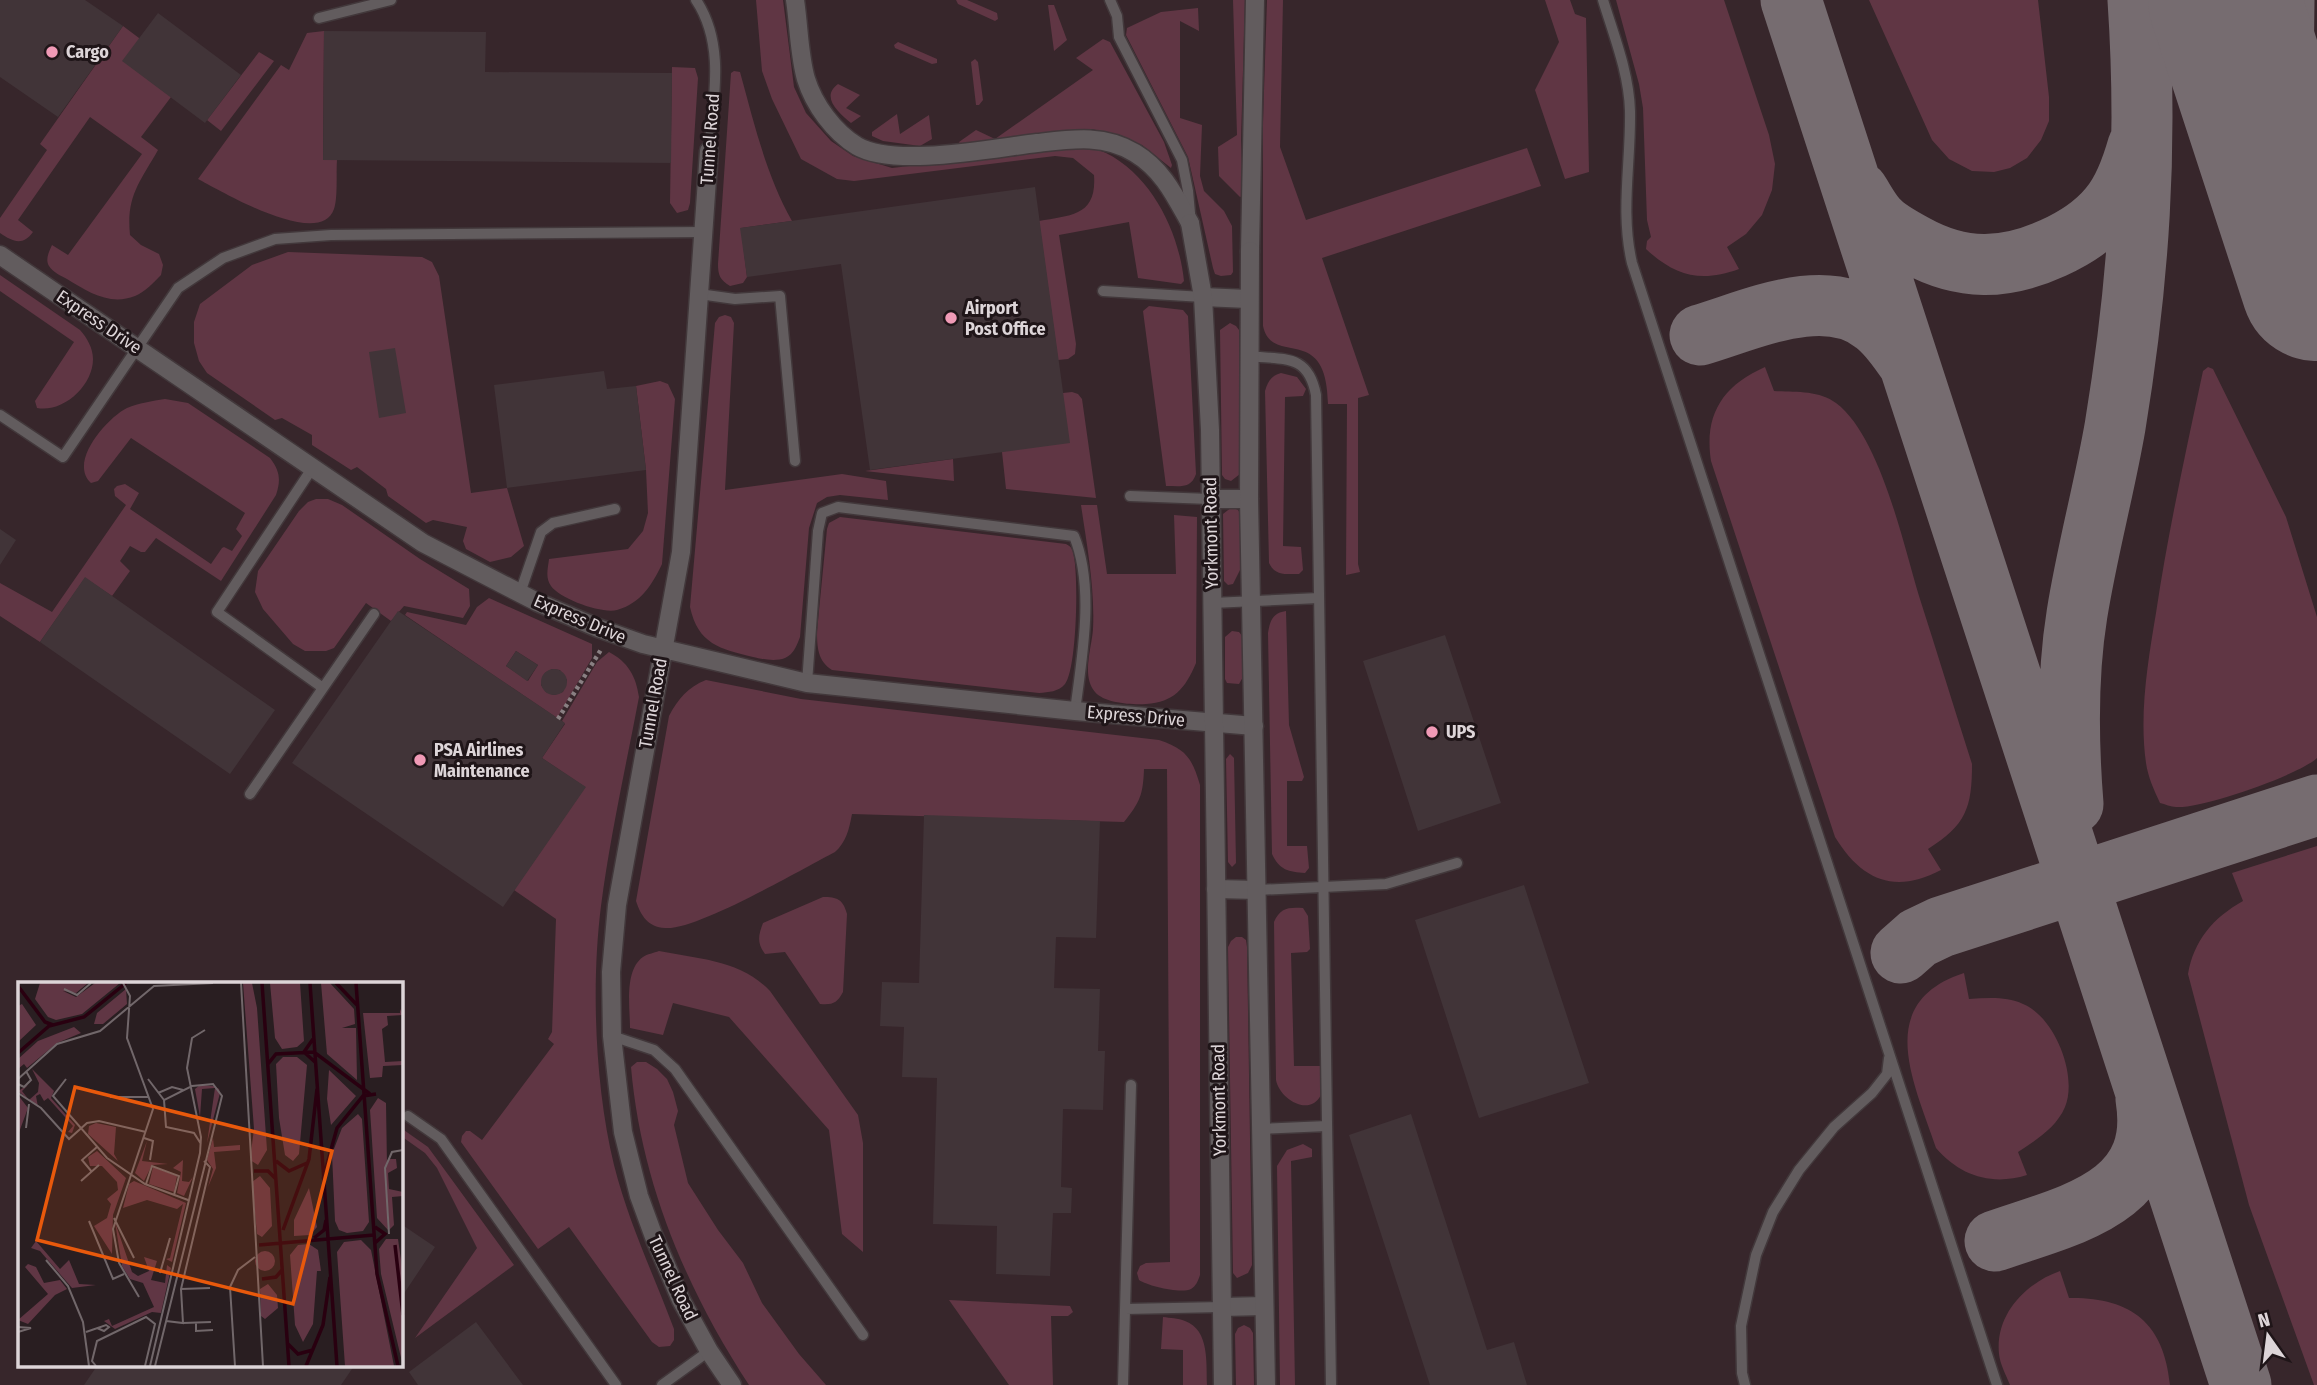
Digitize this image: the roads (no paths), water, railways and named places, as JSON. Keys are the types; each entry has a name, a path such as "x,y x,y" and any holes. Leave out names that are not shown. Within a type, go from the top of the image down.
{"street":[{"name":"Yorkmont Road","path":"795,0 806,78 821,112 858,147 890,156 937,156 1076,138 1108,140 1136,153 1163,175 1190,223 1203,297 1210,430 1223,1385"},
{"path":"1255,0 1248,356 1266,1385"},
{"name":"Tunnel Road","path":"709,151 681,552 618,905 611,972 612,1036 621,1121 639,1196 681,1300 732,1385"},
{"name":"Express Drive","path":"0,255 422,543 520,593 611,633 663,649 807,683 1075,711 1254,726"},
{"path":"1203,297 1248,299"},
{"path":"1210,499 1250,499"},
{"path":"1216,889 1258,890"},
{"path":"1222,1307 1264,1306"}],"lane":[{"path":"319,18 391,0"},
{"name":"Tunnel Road","path":"696,0 711,29 714,46 715,75 709,151"},
{"path":"1110,0 1117,16 1119,37 1182,160 1190,223"},
{"path":"1603,0 1623,62 1630,109 1626,220 1632,263 1997,1385"},
{"path":"0,415 63,457 178,288 223,258 275,239 331,235 704,232"},
{"path":"1103,291 1203,297"},
{"path":"699,294 735,299 780,296 794,461"},
{"path":"1248,356 1296,362 1312,375 1316,395 1331,1385"},
{"path":"313,467 217,612 323,688"},
{"path":"1130,495 1210,499"},
{"path":"807,683 818,531 822,513 838,507 1074,536 1082,554 1085,607 1083,655 1075,711"},
{"path":"520,593 541,532 553,523 615,509"},
{"path":"1212,603 1319,598"},
{"path":"250,794 374,614"},
{"path":"1258,890 1386,884 1457,863"},
{"path":"612,1036 654,1050 674,1069 863,1335"},
{"path":"1745,1385 1742,1373 1741,1326 1756,1255 1773,1212 1799,1170 1834,1127 1872,1093 1886,1074 1889,1054"},
{"path":"1123,1385 1131,1085"},
{"path":"408,1116 441,1139 616,1385"},
{"path":"1261,1129 1327,1126"},
{"path":"1125,1309 1222,1307"},
{"path":"662,1385 709,1350"}],"place":[{"name":"Cargo","path":"52,52"},
{"name":"Airport Post Office","path":"951,318"},
{"name":"UPS","path":"1432,732"},
{"name":"PSA Airlines Maintenance","path":"420,760"}]}
